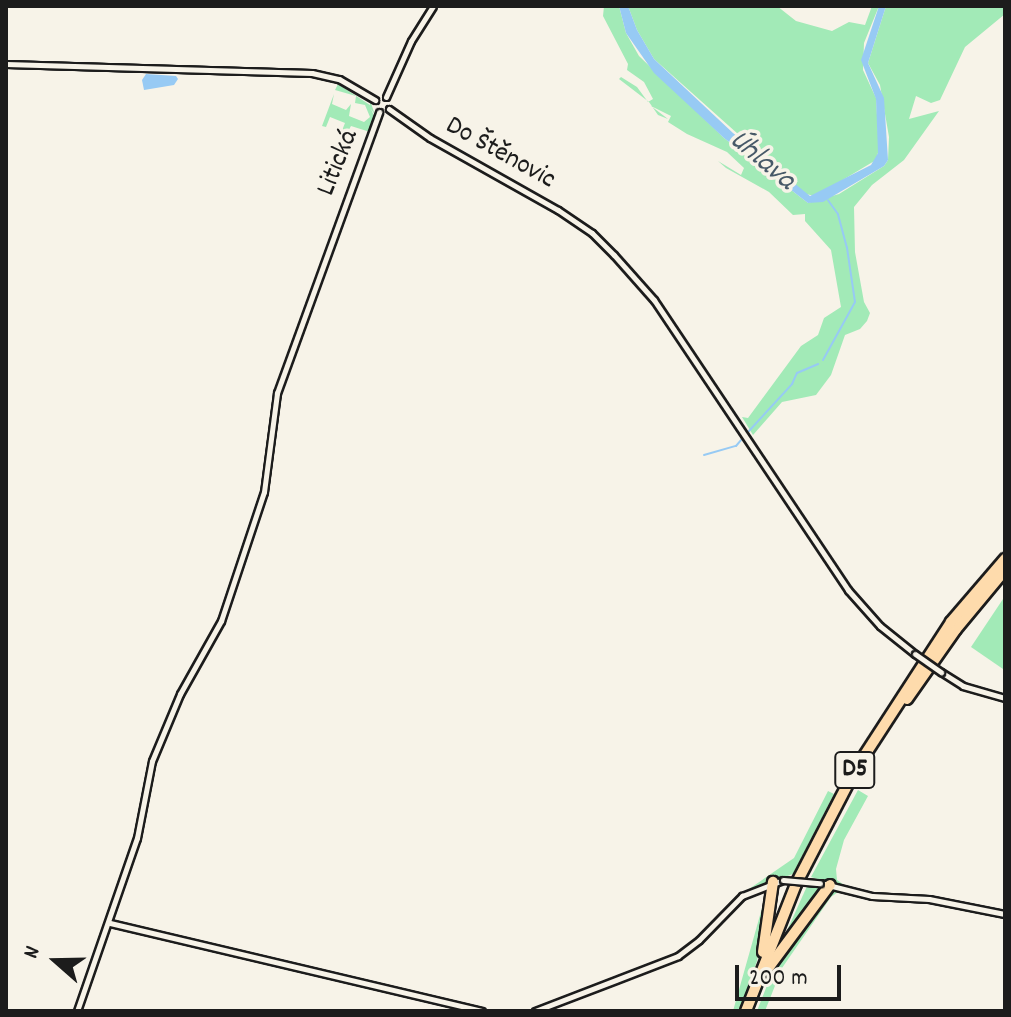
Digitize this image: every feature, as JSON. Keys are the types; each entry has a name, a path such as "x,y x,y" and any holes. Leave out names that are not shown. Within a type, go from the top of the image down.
{"highway":[{"name":"D5","path":"753,1011 766,966 810,856 869,746 951,622 1005,559"},
{"name":"D5","path":"746,1011 815,859 861,774 956,629 1005,570"},
{"path":"766,966 778,881"},
{"path":"766,966 825,884"}],"street":[{"path":"386,97 413,37 433,6"},
{"path":"6,64 305,73 339,79 375,100 386,97"},
{"path":"375,100 375,108 379,112 389,109 390,102 386,97"},
{"name":"Do Štěnovic","path":"389,109 420,132 558,210 592,233 654,300 848,590 880,626 941,672 963,686 1005,698"},
{"name":"Litická","path":"77,1011 137,838 152,761 180,694 221,621 264,492 277,393 334,228 379,112"},
{"path":"535,1011 678,956 699,940 734,902 778,881 825,884 872,896 929,899 1005,914"},
{"path":"110,923 482,1011"}],"green space":[{"path":"604,6 619,6 626,33 639,56 724,138 808,203 839,194 884,166 888,160 889,137 880,85 868,63 886,6 1005,6 1005,14 965,47 940,100 931,103 916,96 909,119 939,111 904,160 872,185 854,207 855,252 864,302 870,313 867,321 860,329 845,335 831,375 816,395 782,402 753,435 742,417 748,418 801,346 818,335 824,318 841,307 831,250 805,221 805,214 793,215 769,192 726,168 718,161 741,175 744,168 727,152 687,134 668,122 671,116 652,107 649,102 653,99 644,82 627,70 628,64 603,16"},
{"path":"628,6 777,6 796,21 832,31 849,22 865,25 872,6 879,6 864,43 863,70 876,98 879,149 876,160 816,196 805,194 654,59 637,30"},
{"path":"621,77 637,87 647,100 619,79"},
{"path":"338,84 370,105 370,100 375,115 371,109 374,116 370,132 351,126 346,135 341,133 345,123 330,117 326,127 322,126 334,94 332,104 346,110 351,104 349,116 364,122 370,117 365,105 355,103 356,96 335,90"},
{"path":"1005,596 1005,665 1003,669 971,647"},
{"path":"858,790 868,796 844,840 836,869 837,880 850,889 811,877"},
{"path":"828,791 834,794 793,874 746,891 794,858"},
{"path":"808,884 823,888 780,947 785,935"},
{"path":"765,887 770,890 757,961 740,1011 733,1011 766,894 762,892 749,899 747,895"},
{"path":"833,889 849,895 838,892 831,897 782,968 765,1011 757,1011 775,965"}],"water":[{"name":"Úhlava","path":"619,6 628,6 637,30 654,59 733,133 810,196 871,165 878,153 876,99 861,60 879,6 886,6 868,63 884,98 888,160 884,166 823,202 808,203 724,138 654,73 626,33"},
{"path":"146,74 176,76 178,79 174,85 144,90 142,80"}],"waterway":[{"path":"823,360 855,302 847,248 838,214 828,200"},
{"path":"749,431 792,384 797,373 818,364"},
{"path":"704,455 736,446 741,440"}]}
